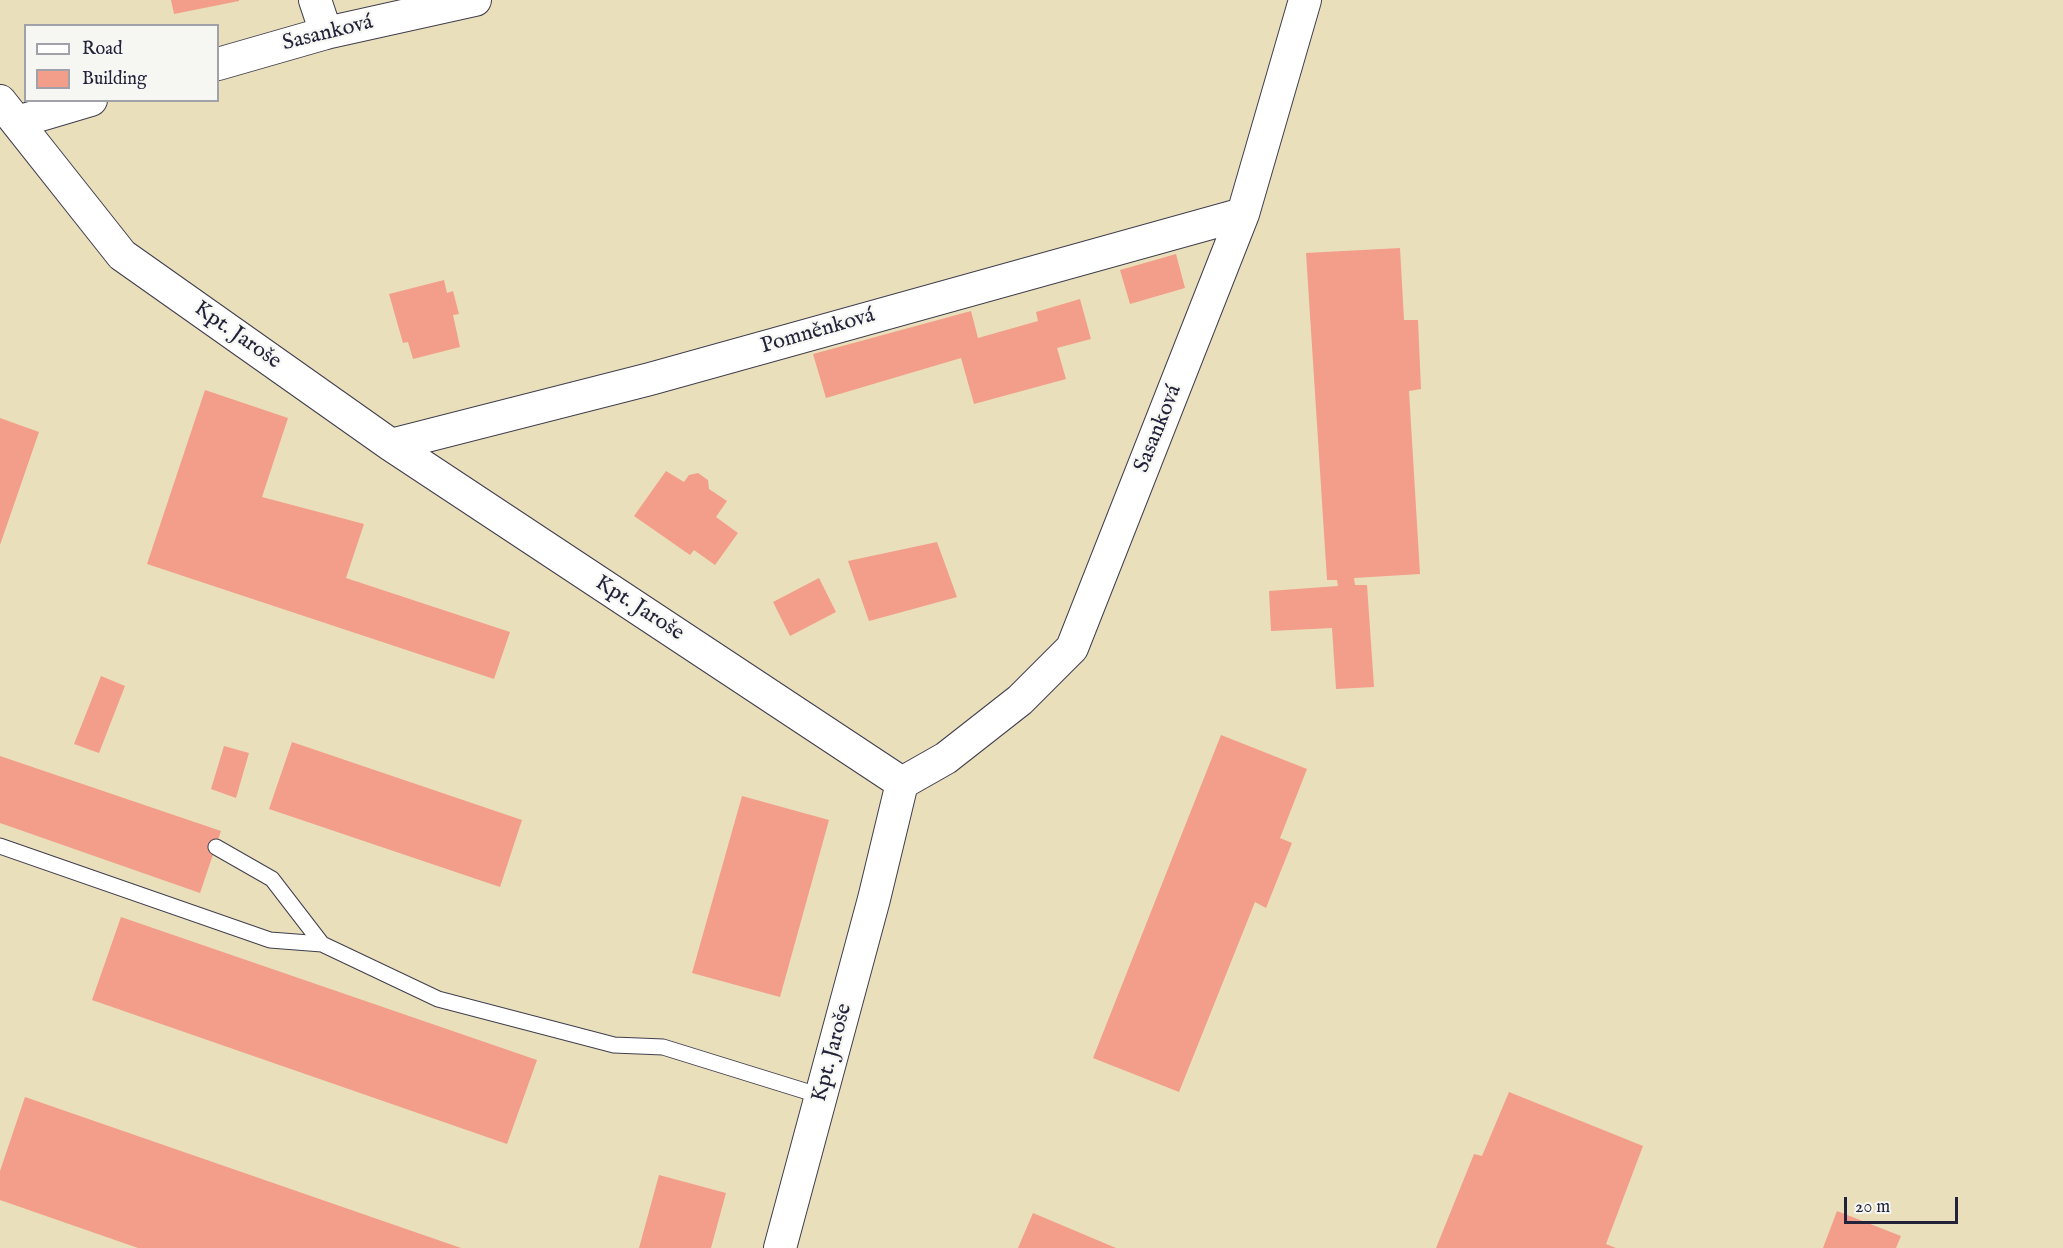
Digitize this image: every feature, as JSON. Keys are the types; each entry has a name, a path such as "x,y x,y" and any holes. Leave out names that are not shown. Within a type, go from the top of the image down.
{"street":[{"path":"315,0 326,33"},
{"name":"Sasanková","path":"219,64 326,33 475,0"},
{"name":"Sasanková","path":"902,783 946,758 1020,700 1072,648 1243,214 1305,0"},
{"path":"8,111 76,102"},
{"name":"Kpt. Jaroše","path":"8,111 122,255 391,445 902,783 874,900 780,1248"},
{"name":"Pomněnková","path":"391,445 650,379 1243,214"}],"lane":[{"path":"0,846 270,940 322,944 438,999 614,1045 663,1047 821,1096"},
{"path":"216,848 272,879 322,944"}],"building":[{"path":"171,0 239,0 239,1 174,14"},
{"path":"1400,248 1404,320 1418,320 1421,389 1409,391 1420,574 1354,578 1355,585 1367,585 1374,687 1336,689 1332,628 1271,631 1269,591 1338,586 1337,580 1327,580 1306,253"},
{"path":"1176,254 1185,288 1130,304 1120,270"},
{"path":"444,280 447,293 453,291 459,314 453,315 460,347 413,359 408,342 403,343 389,294"},
{"path":"1080,299 1091,339 1057,348 1066,379 974,404 961,358 826,398 813,354 971,311 978,338 1038,321 1036,312"},
{"path":"205,390 288,418 262,497 364,524 346,578 510,632 494,679 147,564"},
{"path":"0,418 39,432 0,545"},
{"path":"666,471 684,482 689,475 698,473 708,480 709,489 727,501 716,517 738,533 715,565 694,550 690,555 634,516"},
{"path":"937,542 957,597 869,621 848,561"},
{"path":"819,578 836,612 790,636 773,602"},
{"path":"101,676 125,686 99,753 74,744"},
{"path":"1221,735 1307,769 1280,838 1292,843 1266,908 1255,902 1179,1092 1093,1058"},
{"path":"292,742 522,820 500,887 269,809"},
{"path":"224,746 249,753 236,798 211,789"},
{"path":"0,756 221,831 200,893 0,823"},
{"path":"742,796 829,820 780,997 692,973"},
{"path":"121,917 537,1060 507,1144 92,1000"},
{"path":"1509,1092 1643,1146 1606,1244 1616,1248 1436,1248 1474,1154 1482,1156"},
{"path":"25,1097 461,1248 138,1248 0,1200 0,1171"},
{"path":"659,1175 726,1193 711,1248 639,1248"},
{"path":"1837,1211 1901,1236 1896,1248 1823,1248"},
{"path":"1033,1213 1116,1248 1018,1248"}]}
